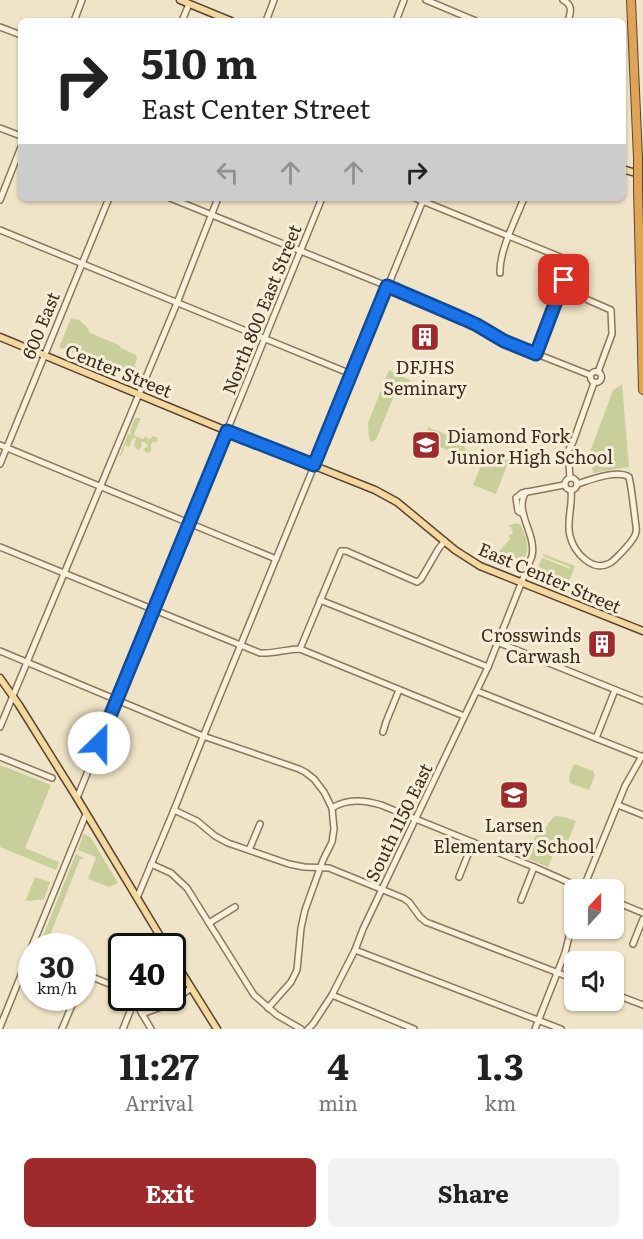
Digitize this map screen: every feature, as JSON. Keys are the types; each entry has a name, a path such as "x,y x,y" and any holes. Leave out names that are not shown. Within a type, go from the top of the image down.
{"highway":[{"path":"631,0 638,158 643,390"}],"main road":[{"path":"180,0 224,18"},
{"path":"626,170 642,174"},
{"name":"Center Street","path":"0,337 227,431"},
{"name":"East Center Street","path":"227,431 391,498 463,556 480,566 643,631"},
{"path":"0,678 158,933"},
{"path":"186,980 217,1029"}],"street":[{"path":"75,18 82,0"},
{"path":"267,18 274,0"},
{"path":"397,18 404,0"},
{"path":"426,0 469,18"},
{"path":"563,0 571,7 569,18"},
{"path":"183,18 189,4"},
{"path":"0,27 18,34"},
{"path":"0,128 18,135"},
{"path":"0,200 18,155"},
{"name":"600 East","path":"0,464 108,201"},
{"path":"177,201 387,286 477,325 504,341 590,375"},
{"path":"0,727 177,303 217,201"},
{"name":"North 800 East Street","path":"76,798 321,201"},
{"path":"137,898 423,201"},
{"path":"425,201 570,261 536,354"},
{"path":"500,273 500,265 509,236 523,201"},
{"path":"0,230 351,374"},
{"path":"588,300 611,310 612,334 598,372 600,380 594,382"},
{"path":"590,375 598,372"},
{"path":"590,375 590,379 594,382"},
{"path":"570,478 568,451 594,382"},
{"path":"0,445 276,559"},
{"path":"570,478 565,481 564,485 566,489 571,490 576,488 577,484 618,473 629,477 636,531 630,543 616,559 605,565 590,563 575,550 568,529 571,490"},
{"path":"570,478 577,484"},
{"name":"South 1150 East","path":"308,1029 332,995 355,950 488,667 532,556 534,545 523,514 522,500 526,492 564,485"},
{"path":"300,649 341,551 346,551 419,582 445,541"},
{"path":"0,547 264,654 300,649 464,716"},
{"path":"320,600 488,667"},
{"path":"497,642 643,701"},
{"path":"0,651 203,736 305,772 321,788 332,808 333,838 303,917 297,970 291,982 268,1008"},
{"path":"383,732 399,690"},
{"path":"596,738 615,690"},
{"path":"477,691 642,757 625,786 588,879"},
{"path":"0,757 52,778"},
{"path":"332,808 342,802 350,801 381,805 564,880"},
{"path":"618,805 643,815"},
{"path":"174,810 197,821 219,839 289,864 329,868 406,900 426,922 564,975"},
{"path":"38,933 86,814"},
{"path":"249,850 260,824"},
{"path":"459,877 473,842"},
{"path":"151,864 167,871 181,881 189,891 254,995 268,1008 300,1029"},
{"path":"521,900 534,867"},
{"path":"624,905 643,913"},
{"path":"209,923 235,907"},
{"path":"633,944 643,920"},
{"path":"535,1029 569,939"},
{"path":"355,950 561,1029"},
{"path":"0,1027 18,982"},
{"path":"142,1014 168,1004 191,988"},
{"path":"332,995 414,1029"},
{"path":"624,998 643,1005"},
{"path":"62,1029 70,1011"},
{"path":"123,1029 129,1011"},
{"path":"140,1011 151,1029"}],"green space":[{"path":"71,318 78,319 90,333 136,355 135,365 140,375 139,380 59,347"},
{"path":"389,370 410,380 408,384 400,381 376,440 371,442 368,423"},
{"path":"622,384 629,467 593,473 590,452 613,390"},
{"path":"135,418 141,418 135,436 143,439 145,437 150,439 153,436 158,438 156,443 151,444 151,451 148,453 144,449 148,446 147,444 142,441 141,448 138,450 134,446 136,438 133,438 130,447 126,446 127,441 121,456 128,434 131,435 130,431"},
{"path":"428,427 462,441 474,468 467,465 464,457 435,445 439,435 427,431"},
{"path":"487,451 509,460 496,494 473,485"},
{"path":"516,523 521,525 527,543 527,552 520,570 498,562 495,556 510,539 509,535 513,534 511,527 507,526"},
{"path":"543,554 575,566 566,590 579,597 532,578 563,588 535,576 543,558 570,569"},
{"path":"574,764 593,771 595,775 589,790 570,783 569,776"},
{"path":"0,765 51,785 25,848 59,862 56,870 0,847"},
{"path":"555,816 576,821 569,839 565,841 560,839 548,867 526,858 538,830 543,832"},
{"path":"85,834 91,838 118,883 109,887 88,879 96,857 78,850"},
{"path":"76,854 85,859 80,859 51,933 44,933"},
{"path":"35,877 50,882 44,899 25,902"}],"place":[{"name":"DFJHS Seminary","path":"425,337"},
{"name":"Diamond Fork Junior High School","path":"426,445"},
{"name":"Crosswinds Carwash","path":"602,644"},
{"name":"Larsen Elementary School","path":"514,795"}],"route":[{"path":"99,743 227,431 314,465 387,286 464,319 504,341 536,354 564,280"}]}
